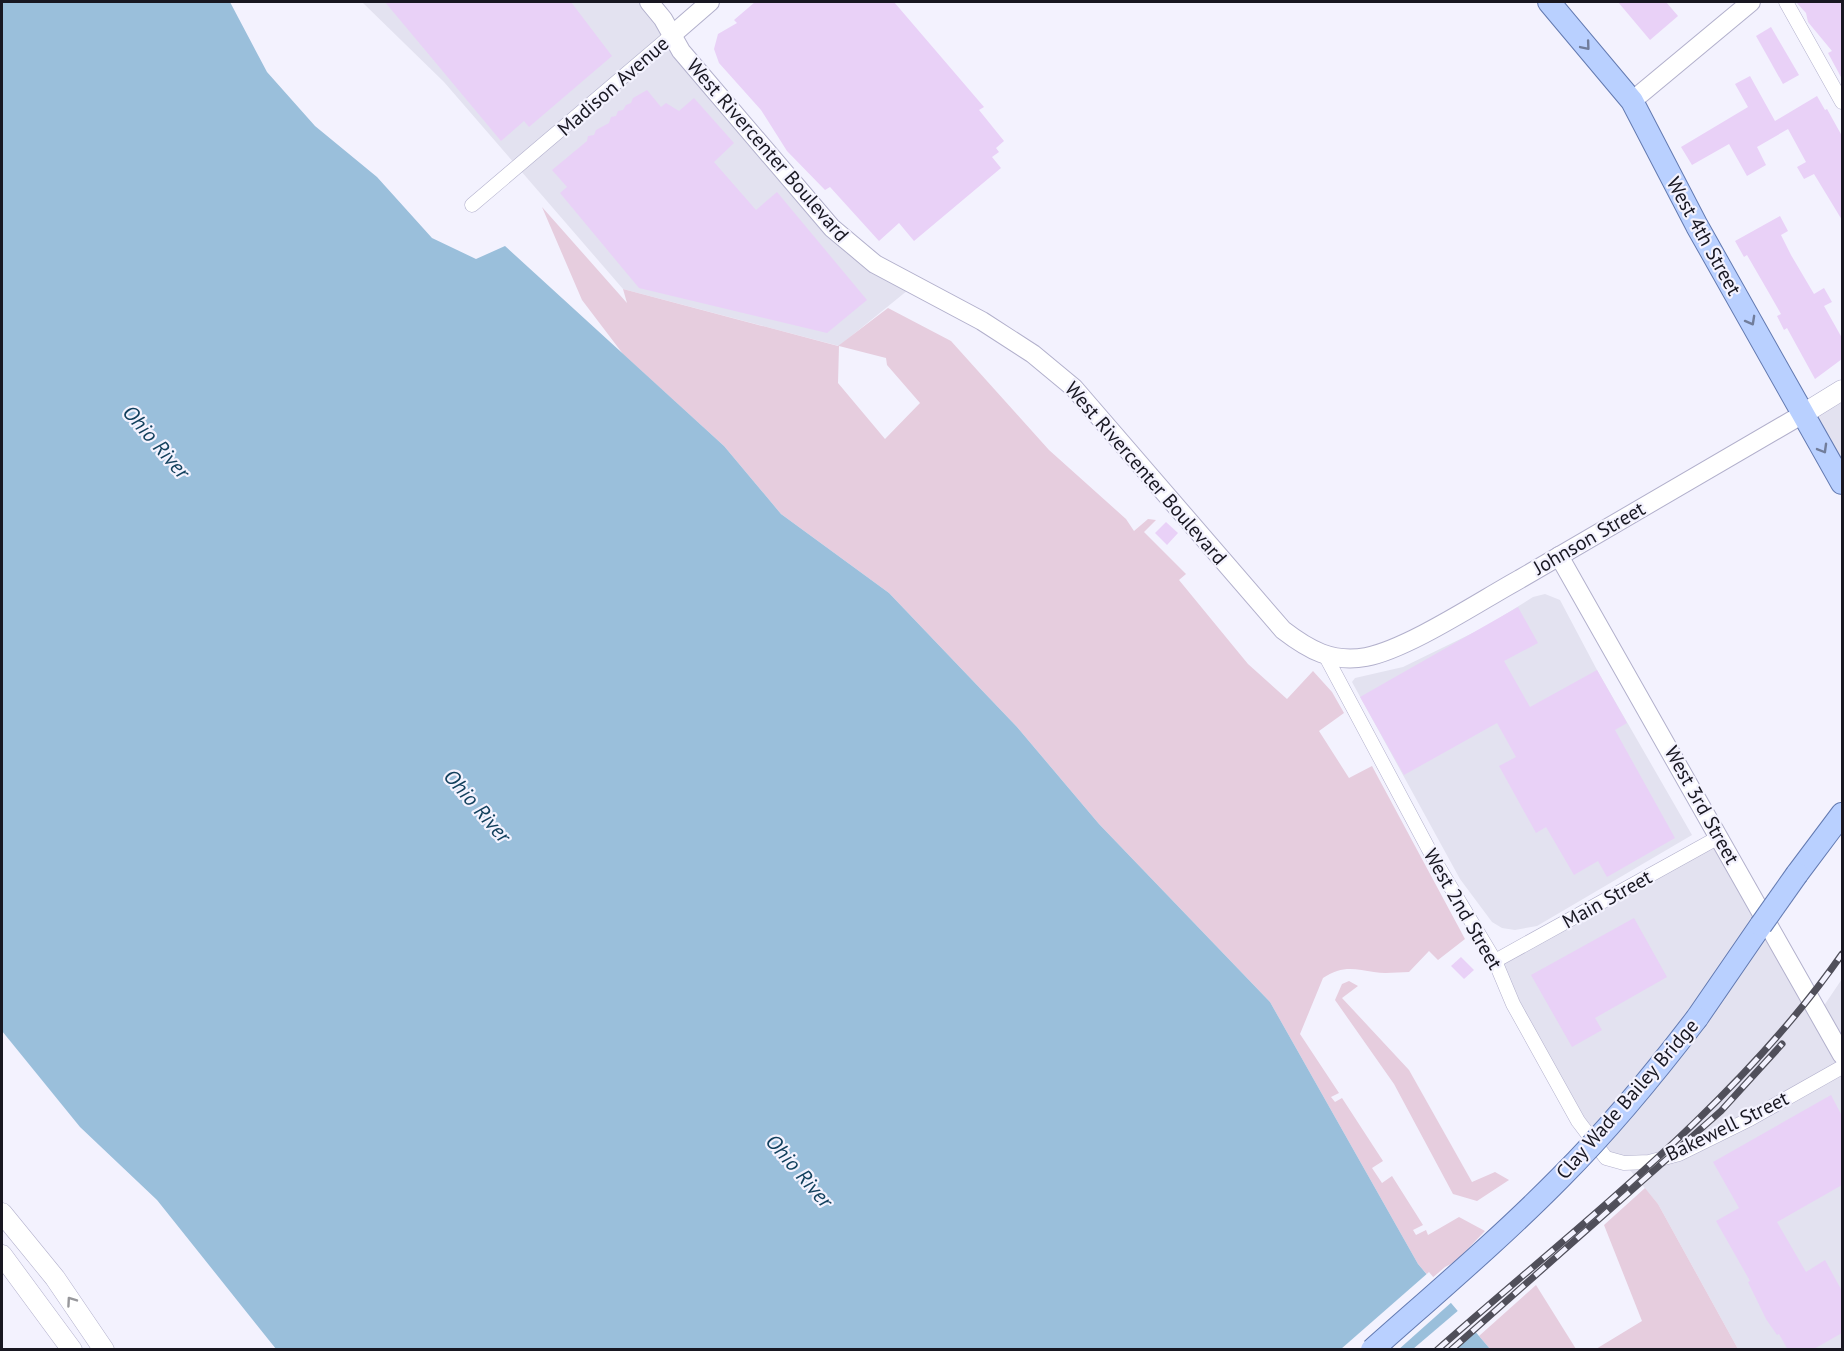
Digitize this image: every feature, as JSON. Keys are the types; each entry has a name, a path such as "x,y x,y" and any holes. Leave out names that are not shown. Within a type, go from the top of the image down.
{"main road":[{"name":"West 4th Street","path":"1549,2 1632,101 1698,226 1842,483"},
{"name":"Johnson Street","path":"1803,414 1842,390"},
{"name":"Clay Wade Bailey Bridge","path":"1372,1350 1510,1227 1618,1116 1697,1018 1797,874 1842,814"},
{"path":"2,1213 55,1278 104,1350"},
{"path":"2,1255 72,1350"}],"street":[{"name":"West Rivercenter Boulevard","path":"649,2 681,51 832,228 875,264 982,321 1033,354 1074,388 1283,630 1307,648 1325,656"},
{"name":"Madison Avenue","path":"472,205 515,171 710,2"},
{"path":"1632,101 1751,2"},
{"path":"1786,2 1842,102"},
{"name":"Johnson Street","path":"1325,656 1340,659 1367,656 1399,646 1803,414"},
{"name":"West 3rd Street","path":"1559,556 1842,1055"},
{"name":"West 2nd Street","path":"1325,656 1435,861 1496,961 1513,1004 1578,1122 1606,1158"},
{"name":"Main Street","path":"1496,961 1719,837"},
{"name":"Bakewell Street","path":"1606,1158 1624,1163 1649,1161 1679,1154 1750,1119 1842,1067"}],"shaded area":[{"path":"362,2 649,2 832,228 913,286 839,346 623,289 444,82"},
{"path":"542,207 627,303 623,289 838,346 888,308 951,341 1049,450 1126,519 1134,531 1148,519 1156,520 1144,532 1186,574 1179,580 1248,664 1287,699 1313,671 1332,692 1344,713 1319,731 1349,778 1372,766 1465,939 1438,960 1429,951 1409,972 1383,973 1348,969 1336,971 1323,978 1300,1034 1339,1093 1331,1097 1335,1102 1342,1098 1383,1161 1372,1168 1382,1183 1392,1176 1423,1225 1413,1230 1416,1235 1426,1230 1428,1235 1459,1217 1485,1231 1455,1262 1431,1279 1418,1264 1270,1002 1099,824 1017,727 889,593 781,514 724,446 623,354 582,300","holes":["839,346 886,358 887,365 920,403 885,439 838,383"]},
{"path":"1842,390 1842,483 1803,414"},
{"path":"1545,594 1560,600 1597,670 1692,835 1537,926 1515,930 1502,928 1492,922 1460,879 1352,682 1355,678 1403,667 1485,627 1533,597"},
{"path":"1719,837 1819,1013 1842,979 1842,1349 1738,1349 1658,1204 1624,1163 1606,1158 1495,961"},
{"path":"1349,981 1358,986 1342,998 1409,1070 1472,1182 1495,1172 1509,1180 1477,1201 1453,1194 1394,1084 1335,1000 1342,984"},
{"path":"1645,1188 1658,1204 1738,1349 1596,1349 1642,1321 1604,1225"},
{"path":"1536,1285 1576,1349 1490,1349 1479,1336"}],"water":[{"name":"Ohio River","path":"2,2 230,2 267,72 315,126 377,177 432,238 476,259 505,246 724,446 781,514 889,593 1017,727 1099,824 1270,1002 1418,1264 1490,1349 276,1349 157,1200 80,1127 2,1031"}],"pier":[{"path":"1429,1272 1453,1301 1398,1350 1341,1349"},
{"path":"1460,1309 1474,1326 1448,1349 1413,1349"}],"building":[{"path":"385,2 571,2 612,56 529,127 524,121 501,141"},
{"path":"755,2 894,2 984,107 979,110 1004,141 996,148 999,152 992,157 1001,168 914,241 899,223 879,241 830,187 825,190 787,151 761,110 719,63 714,49 718,34 737,23 734,20"},
{"path":"1618,2 1666,2 1678,16 1650,40"},
{"path":"1796,2 1842,2 1842,79 1828,53 1832,51 1808,22 1806,13"},
{"path":"1771,27 1799,75 1783,84 1756,36"},
{"path":"1750,76 1775,121 1817,96 1825,110 1827,109 1842,136 1842,220 1814,174 1804,179 1797,167 1806,162 1788,129 1757,147 1766,165 1747,176 1729,144 1692,165 1681,147 1748,107 1735,84"},
{"path":"647,90 661,107 666,103 679,111 694,98 734,143 714,162 756,210 777,192 867,300 827,333 639,288 560,193 567,187 552,170 587,141 588,136 594,135 596,130 609,123 611,117 623,110 633,98"},
{"path":"1780,216 1788,231 1781,235 1791,255 1814,294 1824,288 1832,302 1824,306 1842,338 1842,359 1815,379 1787,328 1784,330 1777,316 1781,314 1747,255 1744,257 1735,241"},
{"path":"1166,522 1178,533 1167,545 1155,533"},
{"path":"1518,607 1538,643 1504,661 1530,707 1597,670 1627,723 1615,730 1675,838 1607,877 1598,861 1574,875 1546,827 1536,833 1499,766 1516,757 1497,723 1404,775 1360,697"},
{"path":"1634,918 1667,977 1595,1018 1602,1030 1572,1047 1531,975"},
{"path":"1461,957 1474,970 1464,979 1451,966"},
{"path":"1831,1095 1842,1116 1842,1185 1777,1222 1806,1272 1825,1260 1842,1291 1842,1333 1812,1350 1788,1350 1779,1334 1777,1335 1766,1319 1748,1282 1750,1281 1716,1221 1739,1208 1713,1162"}],"railway":[{"path":"1437,1350 1598,1211 1704,1113 1754,1062 1800,1009 1842,954"},
{"path":"1451,1350 1721,1111 1782,1044"}]}
